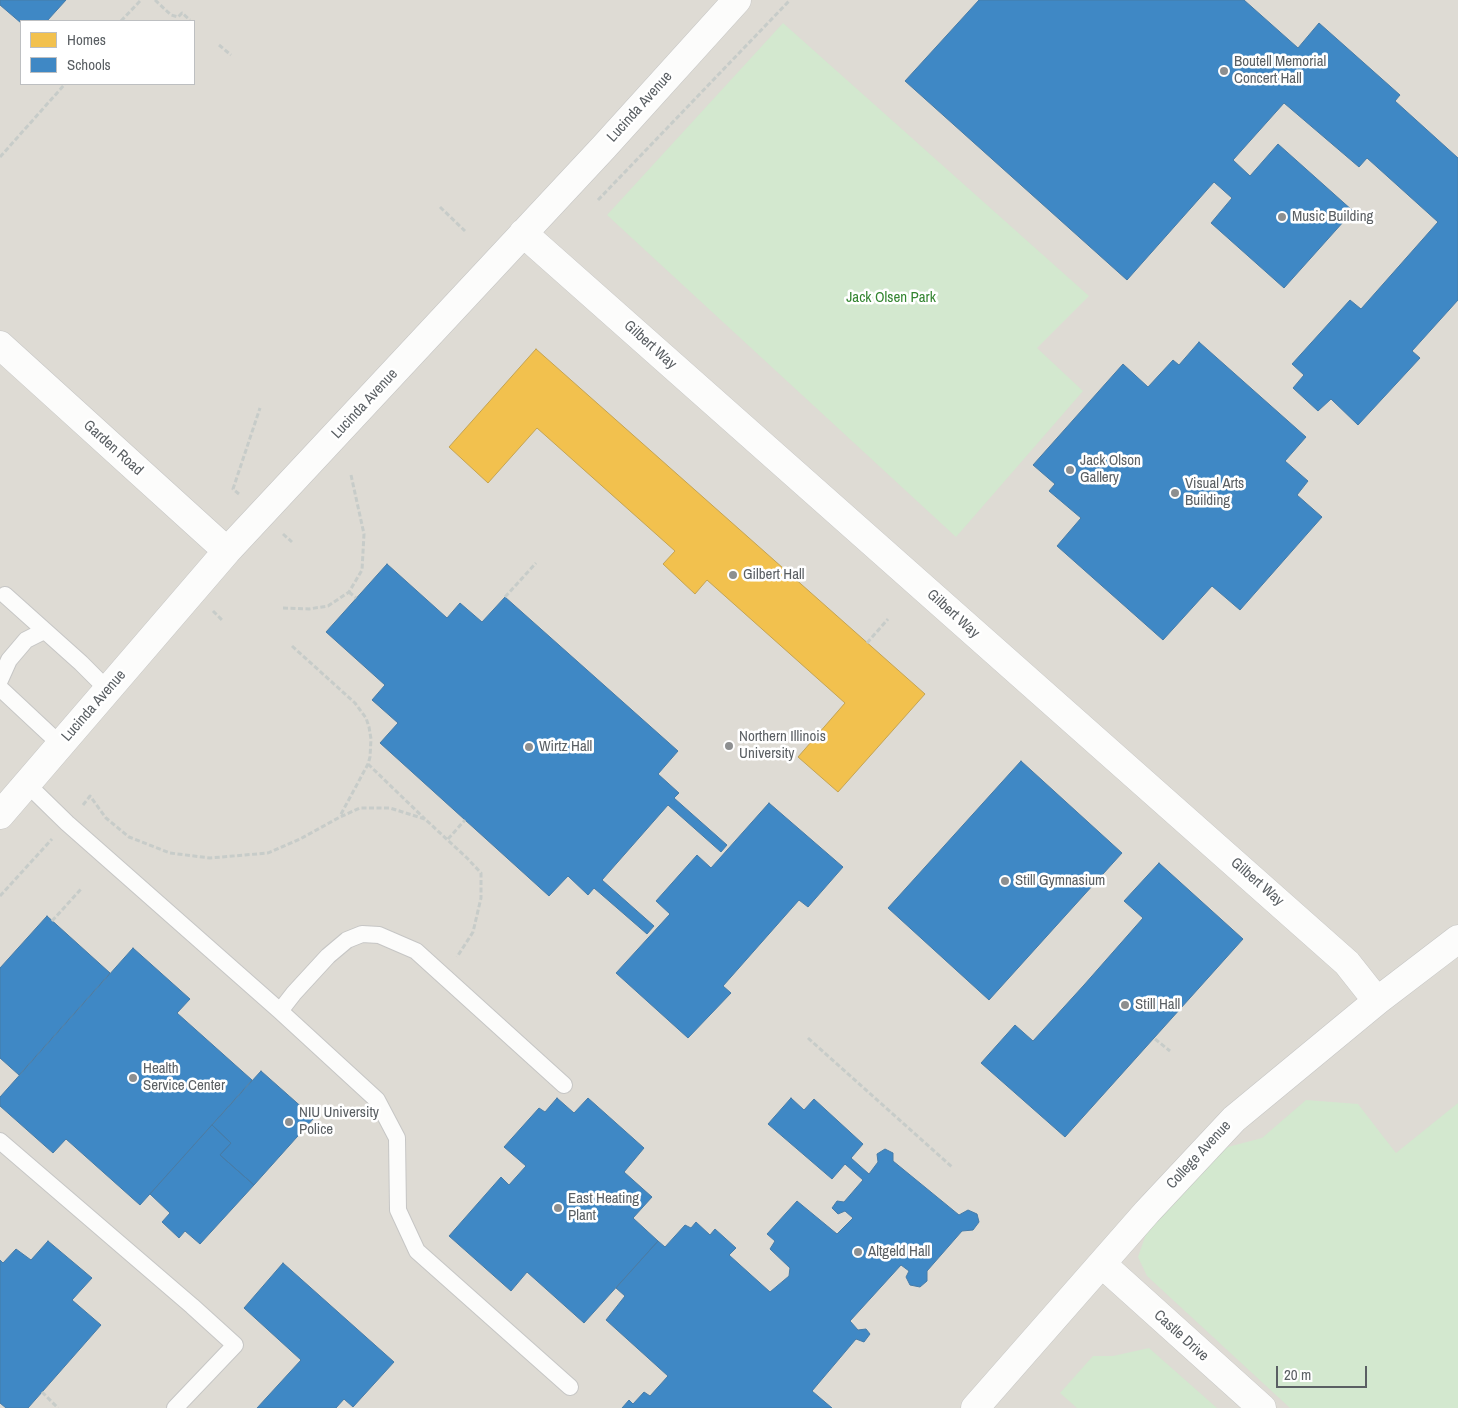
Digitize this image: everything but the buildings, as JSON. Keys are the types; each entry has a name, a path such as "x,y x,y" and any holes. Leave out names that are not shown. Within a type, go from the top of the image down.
{"street":[{"name":"Lucinda Avenue","path":"0,815 228,551 604,147 737,0"},
{"name":"Gilbert Way","path":"523,233 1347,963 1377,1001"},
{"name":"Garden Road","path":"0,345 228,551"},
{"name":"College Avenue","path":"976,1408 1147,1212 1234,1119 1377,1001 1458,939"},
{"name":"Castle Drive","path":"1102,1264 1262,1408"}],"lane":[{"path":"5,594 108,690"},
{"path":"0,680 9,660 26,640 44,631"},
{"path":"0,688 61,744"},
{"path":"27,784 67,823 280,1011 377,1100 398,1138 398,1210 416,1251 570,1387"},
{"path":"280,1011 328,956 347,940 362,934 380,935 416,951 564,1085"},
{"path":"0,1141 235,1345 175,1408"}],"path":[{"path":"123,20 140,0"},
{"path":"155,0 171,15 178,17 182,13 190,20"},
{"path":"594,204 790,0"},
{"path":"220,45 232,55"},
{"path":"0,157 64,85"},
{"path":"440,208 465,231"},
{"path":"233,489 260,408"},
{"path":"283,608 309,609 328,606 349,592 362,570 364,534 351,475"},
{"path":"505,597 536,563"},
{"path":"349,592 356,598"},
{"path":"867,642 888,619"},
{"path":"292,646 361,710 366,718 371,735 368,764 340,817"},
{"path":"368,764 448,839 481,873 482,898 473,932 455,961"},
{"path":"90,796 106,818 129,837 170,853 210,858 268,853 360,808 390,808 425,819"},
{"path":"448,839 464,820"},
{"path":"0,896 41,850"},
{"path":"52,921 82,888"},
{"path":"808,1038 952,1168"},
{"path":"1154,1039 1170,1051"},
{"path":"42,1392 55,1407"}],"shaded area":[{"name":"Northern Illinois University","path":"0,0 1458,0 1458,1408 0,1408"}],"green space":[{"name":"Jack Olsen Park","path":"783,23 1089,296 1037,348 1083,391 956,537 607,215"},
{"path":"1306,1100 1358,1104 1396,1153 1458,1103 1458,1408 1290,1408 1147,1276 1138,1257 1146,1234 1224,1148 1262,1138"},
{"path":"1149,1348 1217,1408 1077,1408 1060,1393 1093,1356 1113,1356"}],"place":[{"name":"Boutell Memorial Concert Hall","path":"1224,71"},
{"name":"Music Building","path":"1282,217"},
{"name":"Jack Olson Gallery","path":"1070,470"},
{"name":"Visual Arts Building","path":"1175,493"},
{"name":"Gilbert Hall","path":"733,575"},
{"name":"Northern Illinois University","path":"729,746"},
{"name":"Wirtz Hall","path":"529,747"},
{"name":"Still Gymnasium","path":"1005,881"},
{"name":"Still Hall","path":"1125,1005"},
{"name":"Health Service Center","path":"133,1078"},
{"name":"NIU University Police","path":"289,1122"},
{"name":"East Heating Plant","path":"558,1208"},
{"name":"Altgeld Hall","path":"858,1252"}]}
